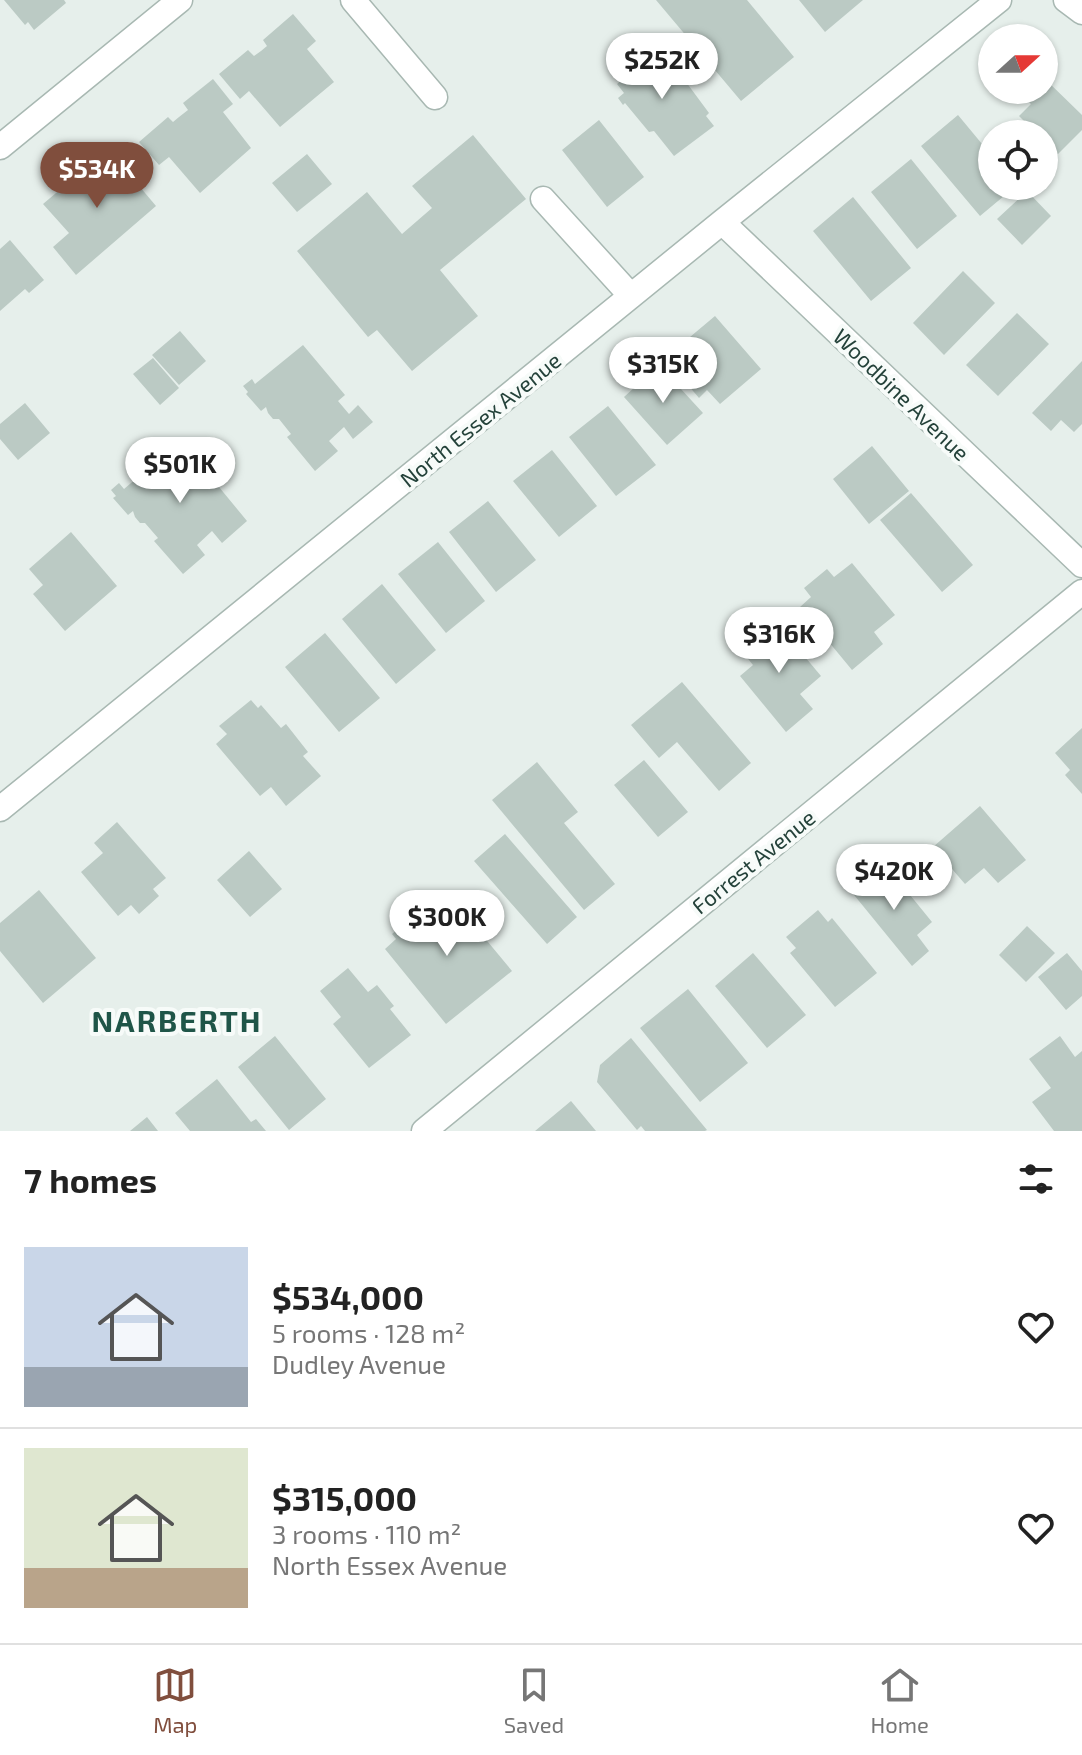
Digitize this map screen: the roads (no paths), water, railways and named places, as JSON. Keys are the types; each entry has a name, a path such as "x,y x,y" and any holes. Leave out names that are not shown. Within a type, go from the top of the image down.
{"street":[{"path":"0,147 180,0"},
{"path":"353,0 435,97"},
{"name":"North Essex Avenue","path":"0,809 999,0"},
{"path":"1066,0 1082,12"},
{"path":"543,199 631,296"},
{"name":"Woodbine Avenue","path":"722,222 1082,565"},
{"name":"Forrest Avenue","path":"424,1131 1082,592"}],"district":[{"name":"NARBERTH","path":"177,1020"}]}
